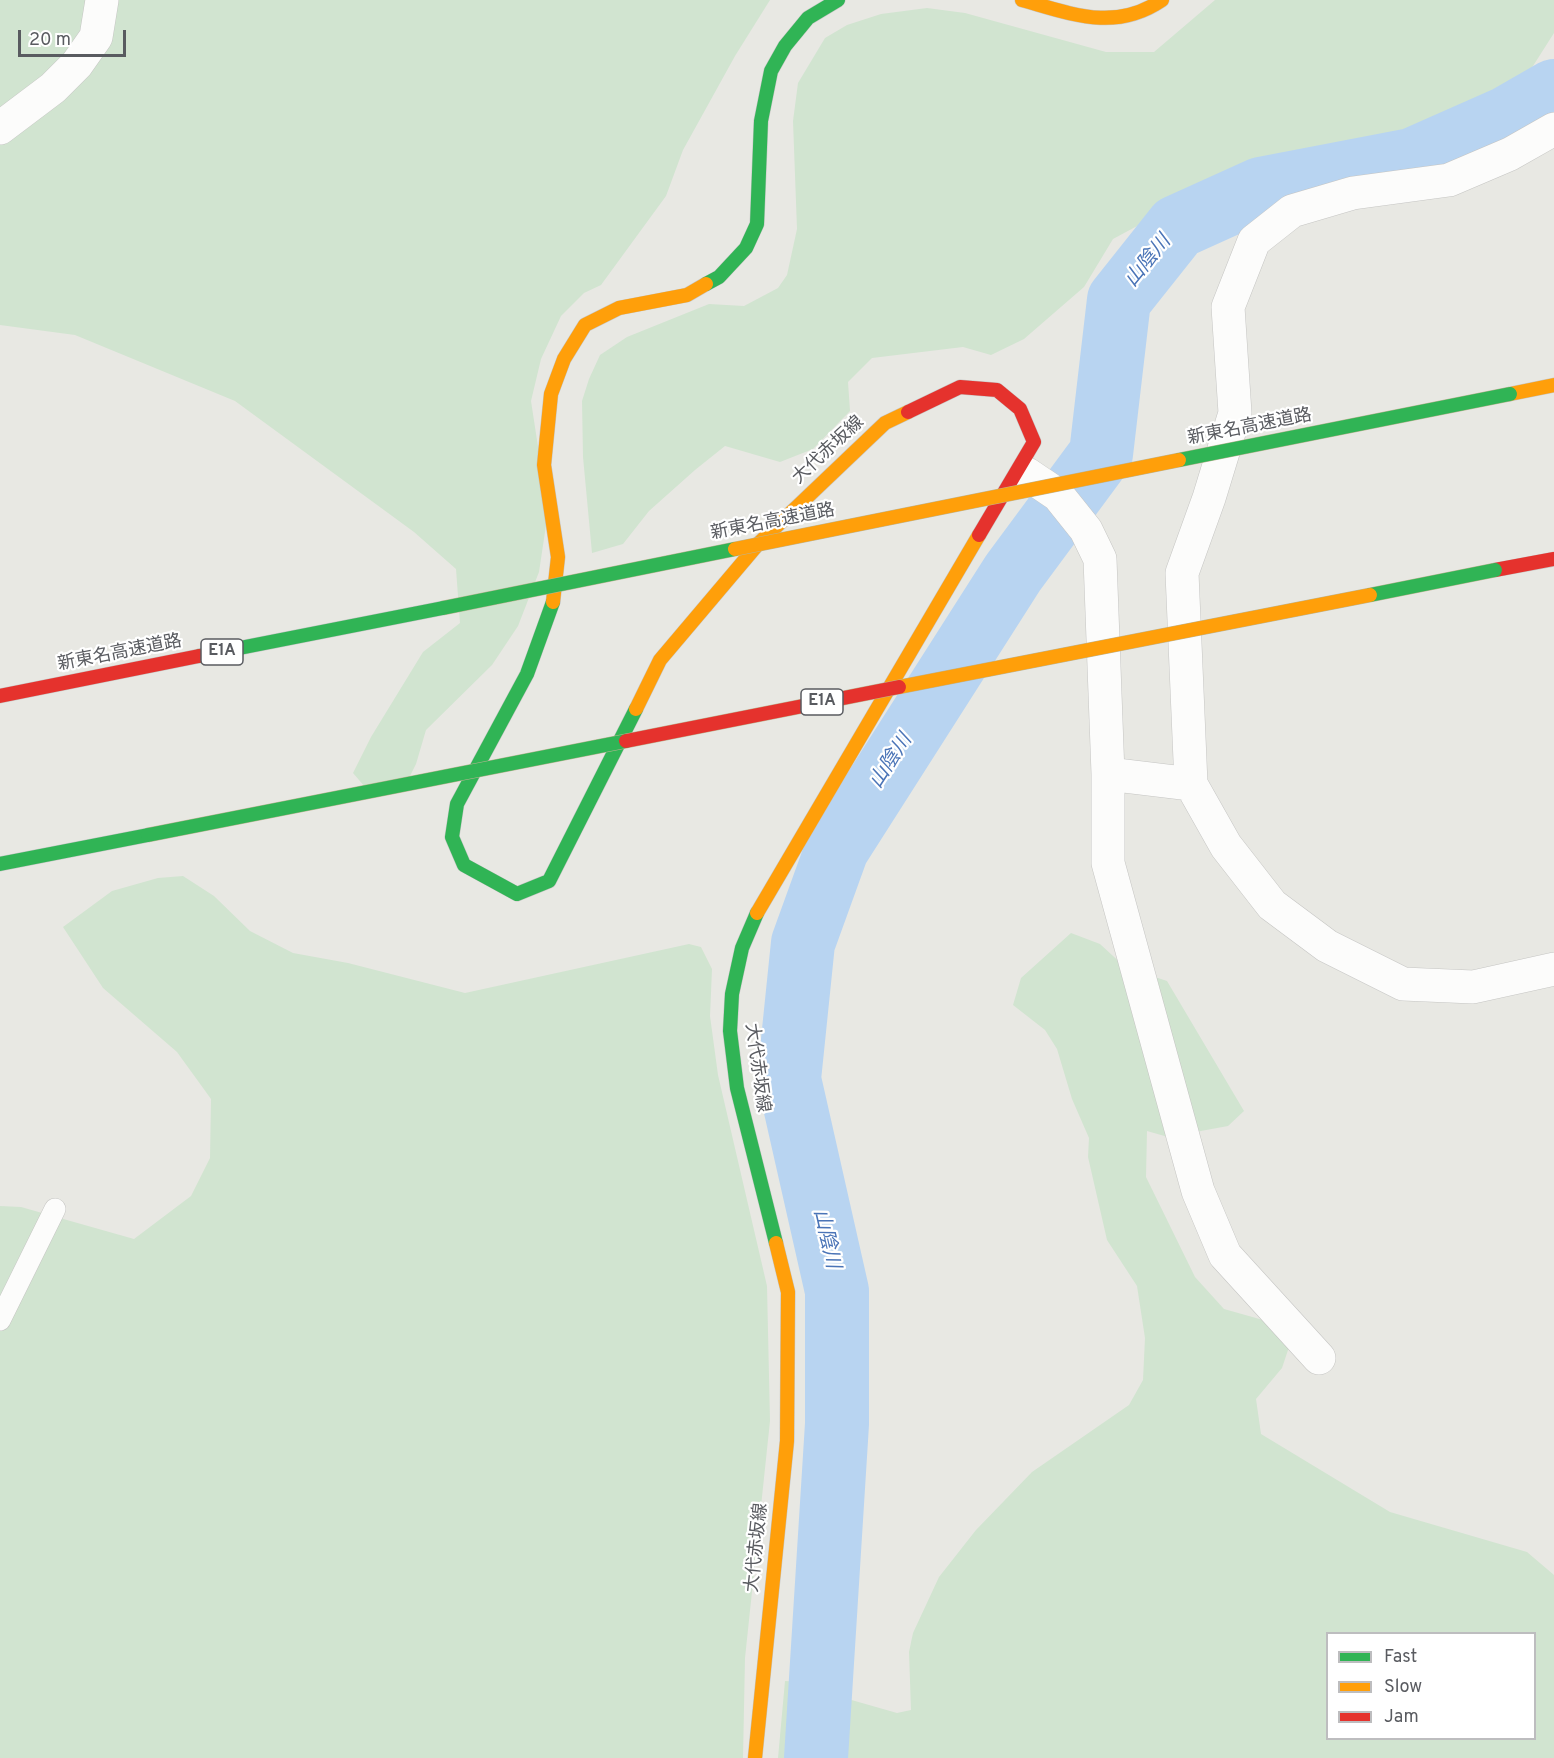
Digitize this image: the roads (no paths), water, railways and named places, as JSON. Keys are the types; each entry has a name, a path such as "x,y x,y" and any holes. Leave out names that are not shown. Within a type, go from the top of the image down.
{"main road":[{"name":"大代赤坂線","path":"754,1758 787,1441 788,1292 737,1088 730,1030 732,994 742,948 759,909 1034,442 1020,409 997,390 960,387 885,423 759,543 660,660 549,881 517,894 464,865 452,837 457,804 527,674 553,606 558,557 544,465 550,394 564,359 585,325 619,308 687,295 719,277 746,248 757,224 761,121 771,71 785,46 808,18 838,0"},
{"path":"1022,0 1076,14 1115,20 1144,13 1162,0"},
{"name":"新東名高速道路","path":"0,696 1554,385"},
{"name":"E1A","path":"0,864 1554,559"}],"street":[{"path":"0,128 53,88 77,64 96,37 102,0"},
{"path":"1554,129 1510,154 1449,180 1353,193 1292,211 1254,241 1228,307 1235,413 1209,498 1182,573 1191,784 1226,846 1272,905 1327,946 1403,984 1473,987 1554,969"},
{"path":"1018,468 1058,495 1086,531 1100,559 1108,774 1108,863 1198,1191 1225,1255 1320,1358"},
{"path":"1108,774 1191,784"}],"lane":[{"path":"0,1320 55,1209"}],"waterway":[{"name":"山陰川","path":"816,1758 837,1424 837,1291 789,1079 803,943 837,849 1013,573 1101,454 1119,300 1177,227 1261,189 1412,160 1507,118 1554,91"}]}
